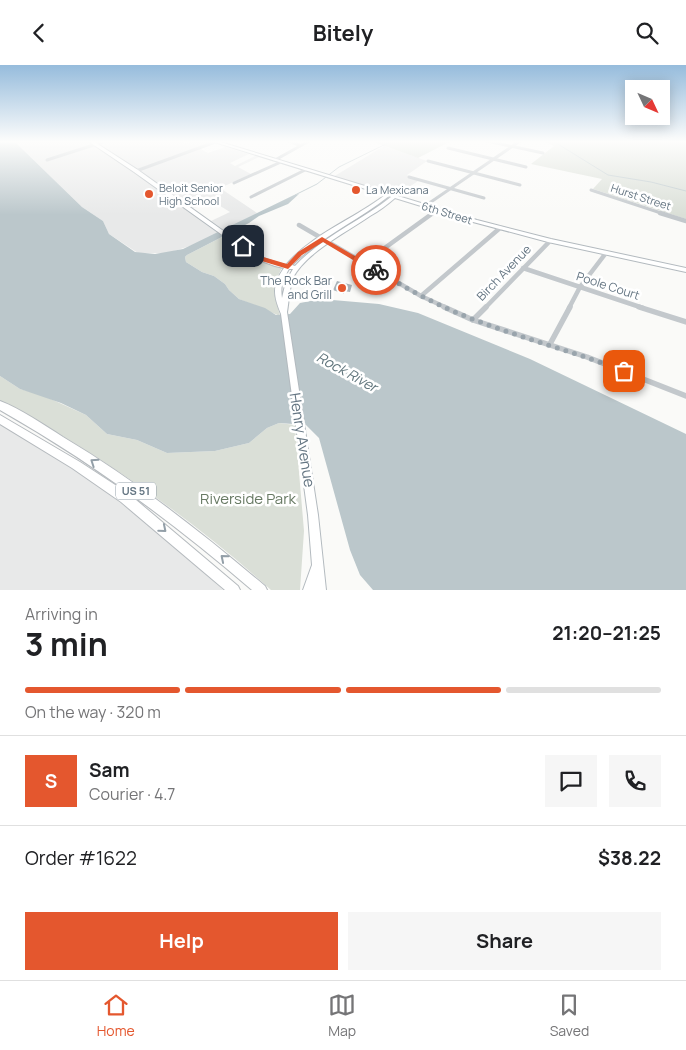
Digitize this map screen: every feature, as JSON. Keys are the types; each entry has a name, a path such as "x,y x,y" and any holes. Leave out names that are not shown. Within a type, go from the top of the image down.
{"main road":[{"name":"US 51","path":"0,405 64,441 149,500 201,539 262,590"},
{"name":"US 51","path":"0,419 76,465 125,498 234,590"}],"street":[{"path":"127,166 258,258 296,268"},
{"path":"136,171 150,166"},
{"path":"234,183 273,166"},
{"name":"6th Street","path":"292,166 500,228 550,241 686,270"},
{"path":"445,166 520,185"},
{"path":"425,206 484,166"},
{"path":"520,166 526,167"},
{"path":"251,197 305,170"},
{"path":"409,177 484,198"},
{"name":"Hurst Street","path":"591,190 686,221"},
{"path":"284,314 277,294 280,277 288,267 300,254 378,211 391,196"},
{"path":"364,263 437,210"},
{"path":"299,225 421,296 473,320 587,357 686,395"},
{"path":"421,296 500,228"},
{"path":"284,314 287,287 296,268 326,240"},
{"name":"Birch Avenue","path":"473,320 550,241"},
{"path":"550,345 580,287 606,253"},
{"name":"Poole Court","path":"523,268 686,322"},
{"name":"Henry Avenue","path":"284,314 313,515 320,590"},
{"name":"Henry Avenue","path":"309,590 317,566"}],"shaded area":[{"name":"Beloit Senior High School","path":"39,166 241,166 238,167 251,174 220,188 257,213 224,230 211,221 230,212 212,201 189,210 220,232 196,244 168,253 138,253 109,234 103,221 82,207"},
{"path":"352,166 421,166 407,175 418,181 409,187 413,188 402,197 333,177"},
{"path":"0,424 73,468 110,495 158,532 223,590 0,590"}],"green space":[{"path":"538,166 686,166 686,219 593,189 602,179"},
{"path":"224,236 259,259 282,268 275,286 280,316 239,299 225,284 214,276 202,272 186,262 185,257 187,255"},
{"name":"Riverside Park","path":"0,376 20,389 42,395 86,415 107,434 137,440 167,453 215,451 249,443 267,428 279,423 295,425 304,531 300,590 271,590 223,549 148,492 69,440 0,401"}],"water":[{"name":"Rock River","path":"0,166 39,166 82,207 103,221 109,234 135,252 155,254 183,249 299,194 288,204 259,216 187,255 185,257 186,262 202,272 214,276 225,284 239,299 265,308 276,315 290,314 300,303 321,299 379,304 418,313 530,359 686,434 686,590 373,590 360,575 350,550 319,438 306,425 279,423 267,428 249,443 215,451 167,453 137,440 107,434 86,415 61,403 20,389 0,376"}],"building":[{"name":"The Rock Bar and Grill","path":"337,281 352,285 350,292 344,291 344,294 333,290"}],"waterway":[{"path":"295,195 317,184 342,166"},
{"path":"593,166 608,175 651,182 686,191"}],"way so far":[{"path":"376,270 421,296 473,320 624,371"}],"place":[{"name":"La Mexicana","path":"356,190"},
{"name":"Beloit Senior High School","path":"149,194"},
{"name":"The Rock Bar and Grill","path":"342,288"}],"route":[{"path":"243,246 258,258 288,267 306,249 322,239 376,270"}]}
